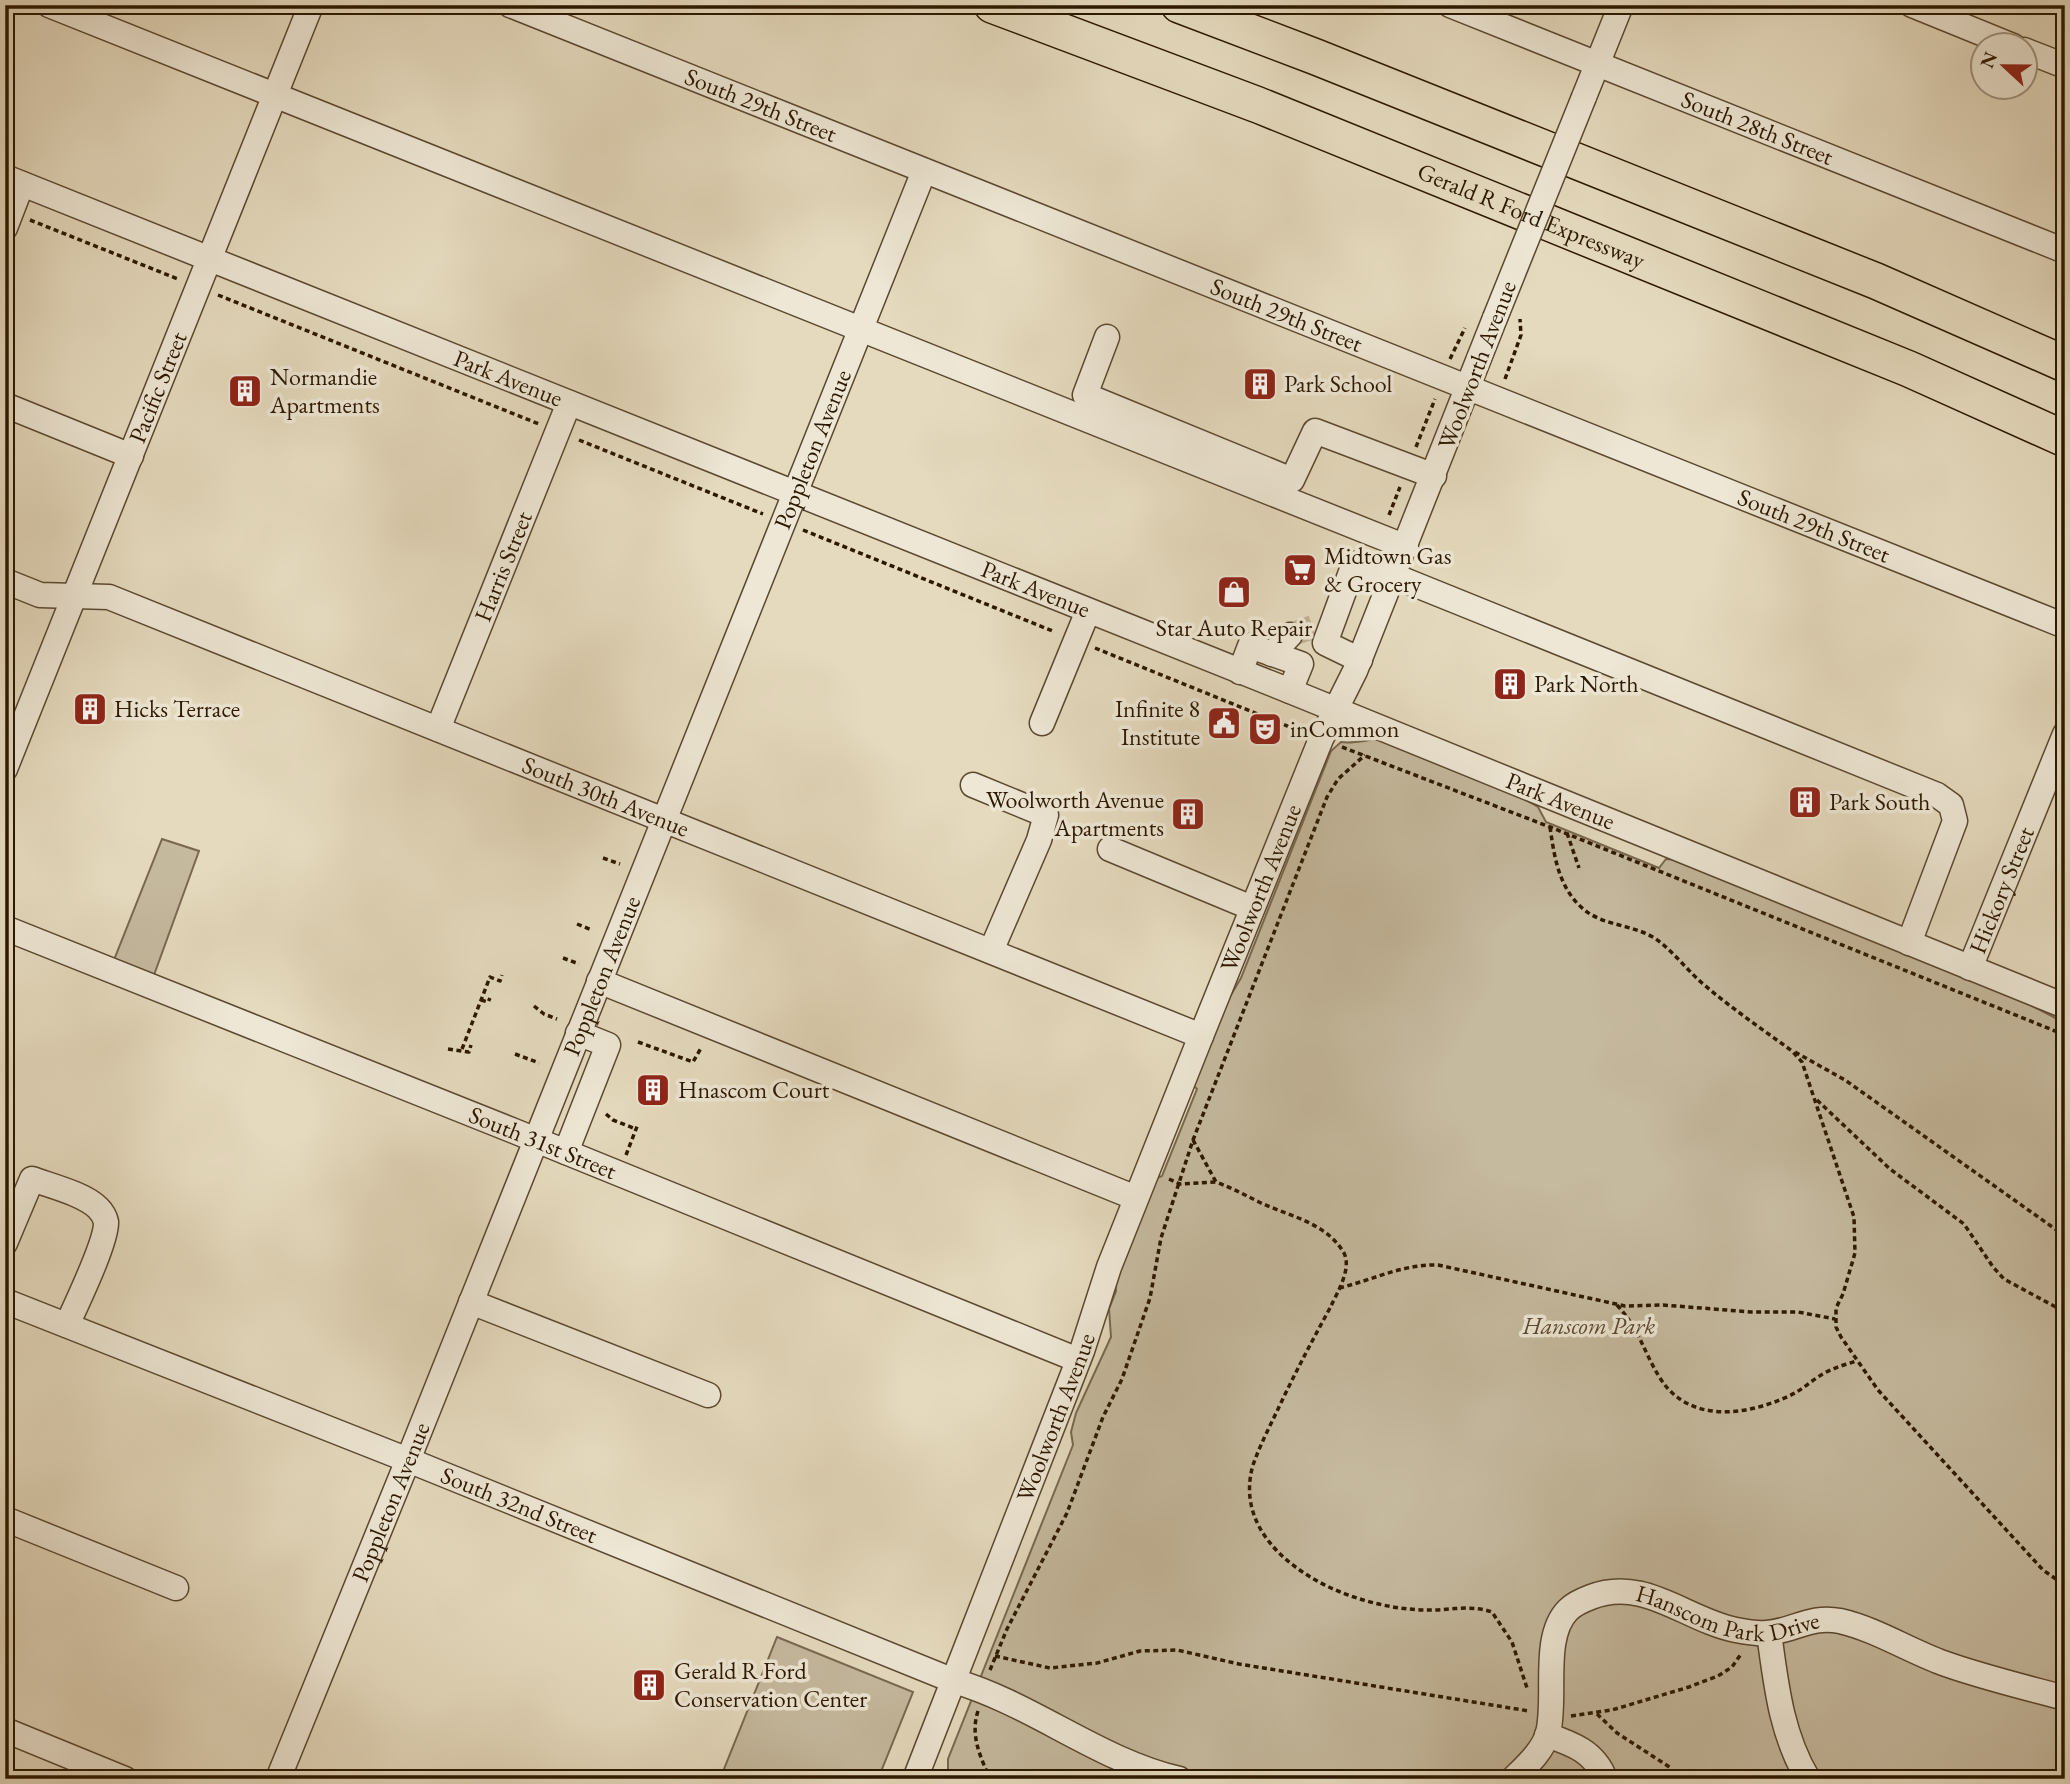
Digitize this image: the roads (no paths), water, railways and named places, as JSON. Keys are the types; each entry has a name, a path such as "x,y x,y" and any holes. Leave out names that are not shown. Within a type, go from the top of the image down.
{"highway":[{"name":"Gerald R Ford Expressway","path":"992,5 1258,105 1909,369 2065,439"},
{"path":"1179,5 1876,281 2065,364"}],"street":[{"path":"49,5 1406,547"},
{"name":"Pacific Street","path":"6,765 15,719 75,596 311,5"},
{"name":"South 29th Street","path":"510,5 2065,626"},
{"name":"South 28th Street","path":"1450,5 2065,251"},
{"name":"Woolworth Avenue","path":"915,1779 1079,1360 1102,1286 1136,1198 1321,740 1360,660 1406,547 1621,5"},
{"path":"1912,5 1979,32"},
{"path":"2038,55 2065,66"},
{"name":"Poppleton Avenue","path":"278,1779 924,171"},
{"path":"8,220 14,181"},
{"name":"Park Avenue","path":"14,181 1290,691 2065,1006"},
{"path":"1107,337 1085,395 1292,480 1315,431 1434,476"},
{"name":"Harris Street","path":"438,729 569,403"},
{"path":"5,405 131,456"},
{"path":"1290,691 1315,633 1354,564 1394,576 1946,800 1954,812 1954,827 1909,943"},
{"name":"South 30th Avenue","path":"5,581 40,595 109,597 1201,1036"},
{"path":"1042,723 1088,611"},
{"path":"1272,654 1315,633"},
{"path":"1315,633 1360,660"},
{"path":"1240,672 1250,646 1301,664"},
{"name":"Hickory Street","path":"1970,968 2065,734"},
{"path":"973,785 1046,815 1039,840 991,951"},
{"path":"1110,849 1252,908"},
{"name":"South 31st Street","path":"5,928 1079,1360"},
{"path":"599,981 1136,1198"},
{"path":"566,1152 608,1045 578,1033"},
{"path":"5,1242 33,1179 86,1200 98,1208 106,1221 105,1230 66,1325"},
{"name":"South 32nd Street","path":"5,1301 408,1460 954,1681"},
{"path":"471,1302 708,1395"},
{"path":"5,1519 176,1588"},
{"name":"Hanscom Park Drive","path":"1543,1717 1556,1631 1568,1610 1590,1597 1620,1590 1641,1593 1724,1627 1759,1633 1811,1620 1839,1622 1965,1670 2065,1698"},
{"path":"1759,1633 1786,1731 1808,1779"},
{"path":"954,1681 984,1690 1120,1759 1179,1779"},
{"path":"1513,1779 1534,1757 1543,1717"},
{"path":"1543,1717 1567,1742 1589,1754 1596,1761 1605,1779"},
{"path":"5,1730 125,1779"}],"tunnel":[{"path":"1290,635 1313,627"}],"place":[{"name":"Park School","path":"1260,384"},
{"name":"Normandie Apartments","path":"245,391"},
{"name":"Midtown Gas & Grocery","path":"1300,570"},
{"name":"Star Auto Repair","path":"1234,592"},
{"name":"Park North","path":"1510,684"},
{"name":"Hicks Terrace","path":"90,709"},
{"name":"Infinite 8 Institute","path":"1224,723"},
{"name":"inCommon","path":"1265,729"},
{"name":"Park South","path":"1805,802"},
{"name":"Woolworth Avenue Apartments","path":"1188,814"},
{"name":"Hnascom Court","path":"653,1090"},
{"name":"Gerald R Ford Conservation Center","path":"649,1685"}],"park label":[{"name":"Hanscom Park","path":"1589,1326"}]}
